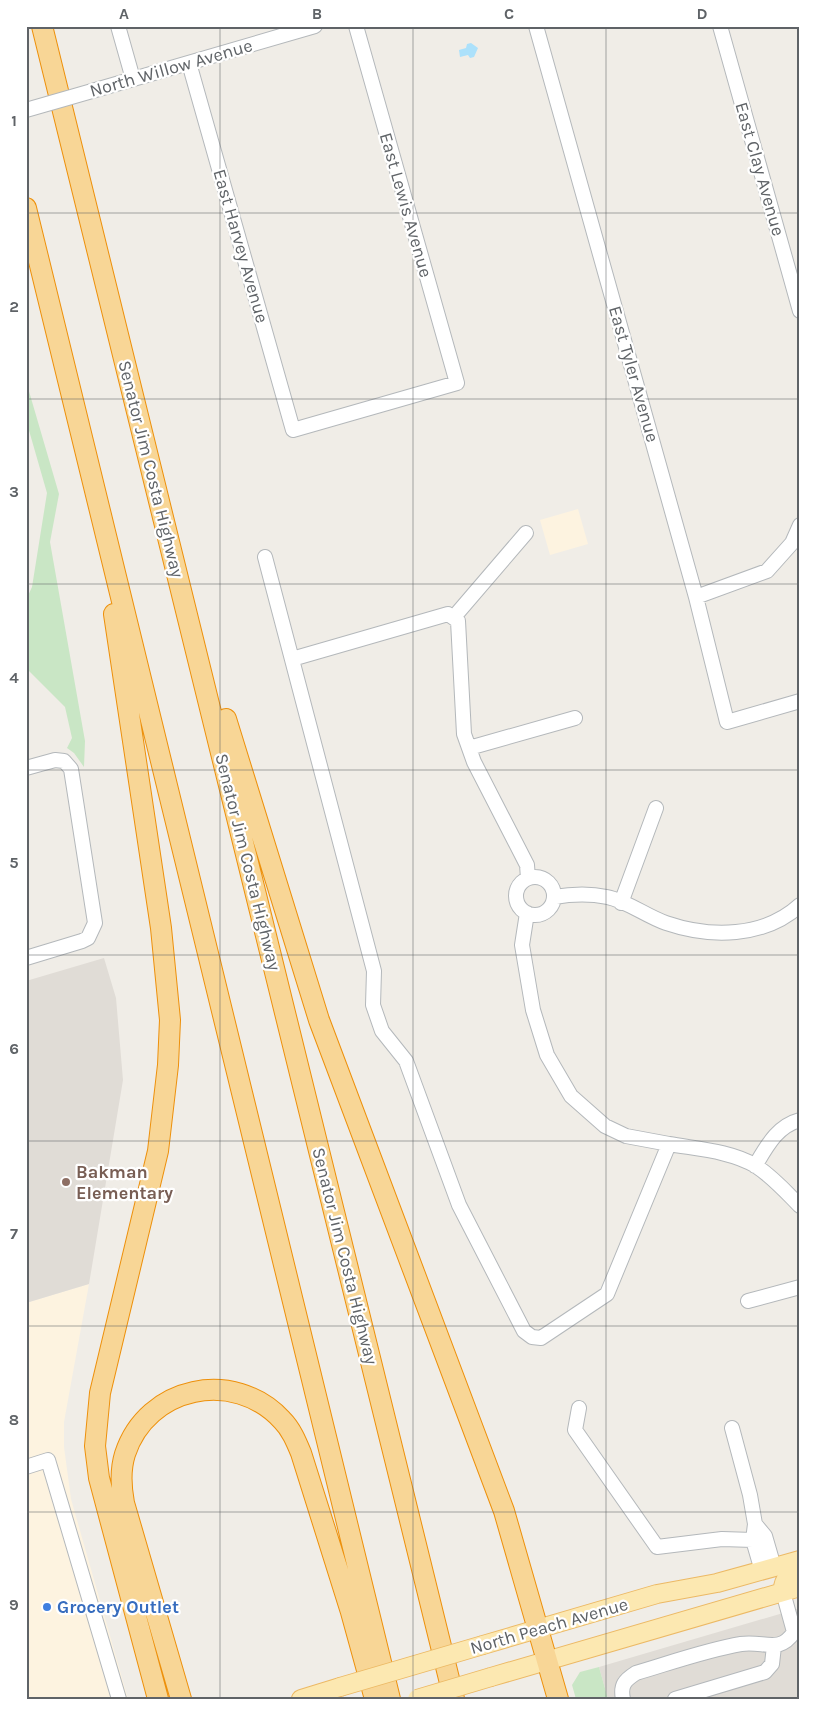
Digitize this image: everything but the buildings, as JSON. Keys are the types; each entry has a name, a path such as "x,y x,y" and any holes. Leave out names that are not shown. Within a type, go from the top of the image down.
{"highway":[{"name":"Senator Jim Costa Highway","path":"42,26 454,1699"},
{"path":"26,208 390,1699"},
{"path":"151,471 319,1020 352,1112 479,1439 504,1511 558,1699"},
{"path":"94,484 162,928 170,1020 168,1066 158,1151 100,1393 95,1446 99,1478 134,1619 158,1699"},
{"path":"182,1699 124,1503 122,1469 125,1454 136,1430 159,1406 185,1393 218,1389 232,1390 260,1401 284,1421 293,1436 301,1453 351,1612 375,1699"}],"main road":[{"name":"North Peach Avenue","path":"301,1699 656,1594 717,1583 800,1560"},
{"path":"708,1614 716,1602 730,1592 768,1579 775,1571 768,1569"},
{"path":"791,1589 782,1585 786,1578 800,1572"},
{"name":"North Peach Avenue","path":"416,1699 791,1589"}],"street":[{"path":"118,26 133,79"},
{"name":"North Willow Avenue","path":"26,110 315,26"},
{"name":"East Lewis Avenue","path":"293,430 457,383 356,26"},
{"name":"East Tyler Avenue","path":"536,26 696,597 727,722 800,701"},
{"name":"East Clay Avenue","path":"720,26 800,311"},
{"name":"East Harvey Avenue","path":"189,63 293,430"},
{"path":"696,597 767,572 792,544 800,525"},
{"path":"454,618 526,533"},
{"path":"265,557 374,971 374,1005 382,1031 406,1061 459,1205 524,1331 532,1337 541,1338 607,1294 669,1144"},
{"path":"292,659 448,614 458,620 464,734 474,762 527,865 528,878"},
{"path":"469,748 575,718"},
{"path":"26,768 55,760 64,761 71,769 95,923 88,938 26,958"},
{"path":"621,903 656,808"},
{"path":"535,877 546,880 553,890 554,896 550,908 545,912 533,914 527,913 522,909 517,898 519,886 528,878 535,877"},
{"path":"554,896 579,893 609,897 666,923 713,932 740,932 761,928 782,919 800,906"},
{"path":"527,913 522,945 533,1010 547,1055 571,1096 605,1126 626,1136 726,1154 755,1166 779,1184 800,1206"},
{"path":"755,1166 771,1140 786,1124 800,1120"},
{"path":"748,1301 800,1286"},
{"path":"579,1408 575,1430 657,1547 722,1540 753,1540"},
{"path":"732,1428 750,1495 755,1524 753,1540 768,1569"},
{"path":"26,1467 48,1460 119,1699"},
{"path":"755,1524 764,1536 768,1569"},
{"path":"624,1699 621,1690 626,1680 636,1673 743,1644 774,1646 788,1642 794,1632 791,1589"},
{"path":"675,1699 765,1672 772,1664 774,1646"}],"shaded area":[{"path":"578,509 588,544 550,555 540,520"},
{"name":"Bakman Elementary","path":"104,958 116,998 123,1080 89,1284 26,1303 26,981"},
{"path":"89,1284 64,1422 64,1447 71,1499 128,1699 26,1699 26,1303"},
{"path":"800,1608 800,1699 608,1699 599,1667"}],"green space":[{"path":"26,381 59,494 50,542 85,741 84,767 74,753 67,748 72,738 65,707 26,668 26,600 32,587 47,493 26,420"},
{"path":"599,1667 608,1699 576,1699 572,1685 580,1672"}],"water":[{"path":"471,43 478,48 474,57 470,58 468,55 460,57 459,50 466,48 467,44"}],"place":[{"name":"Bakman Elementary","path":"66,1182"},
{"name":"Grocery Outlet","path":"47,1607"}]}
